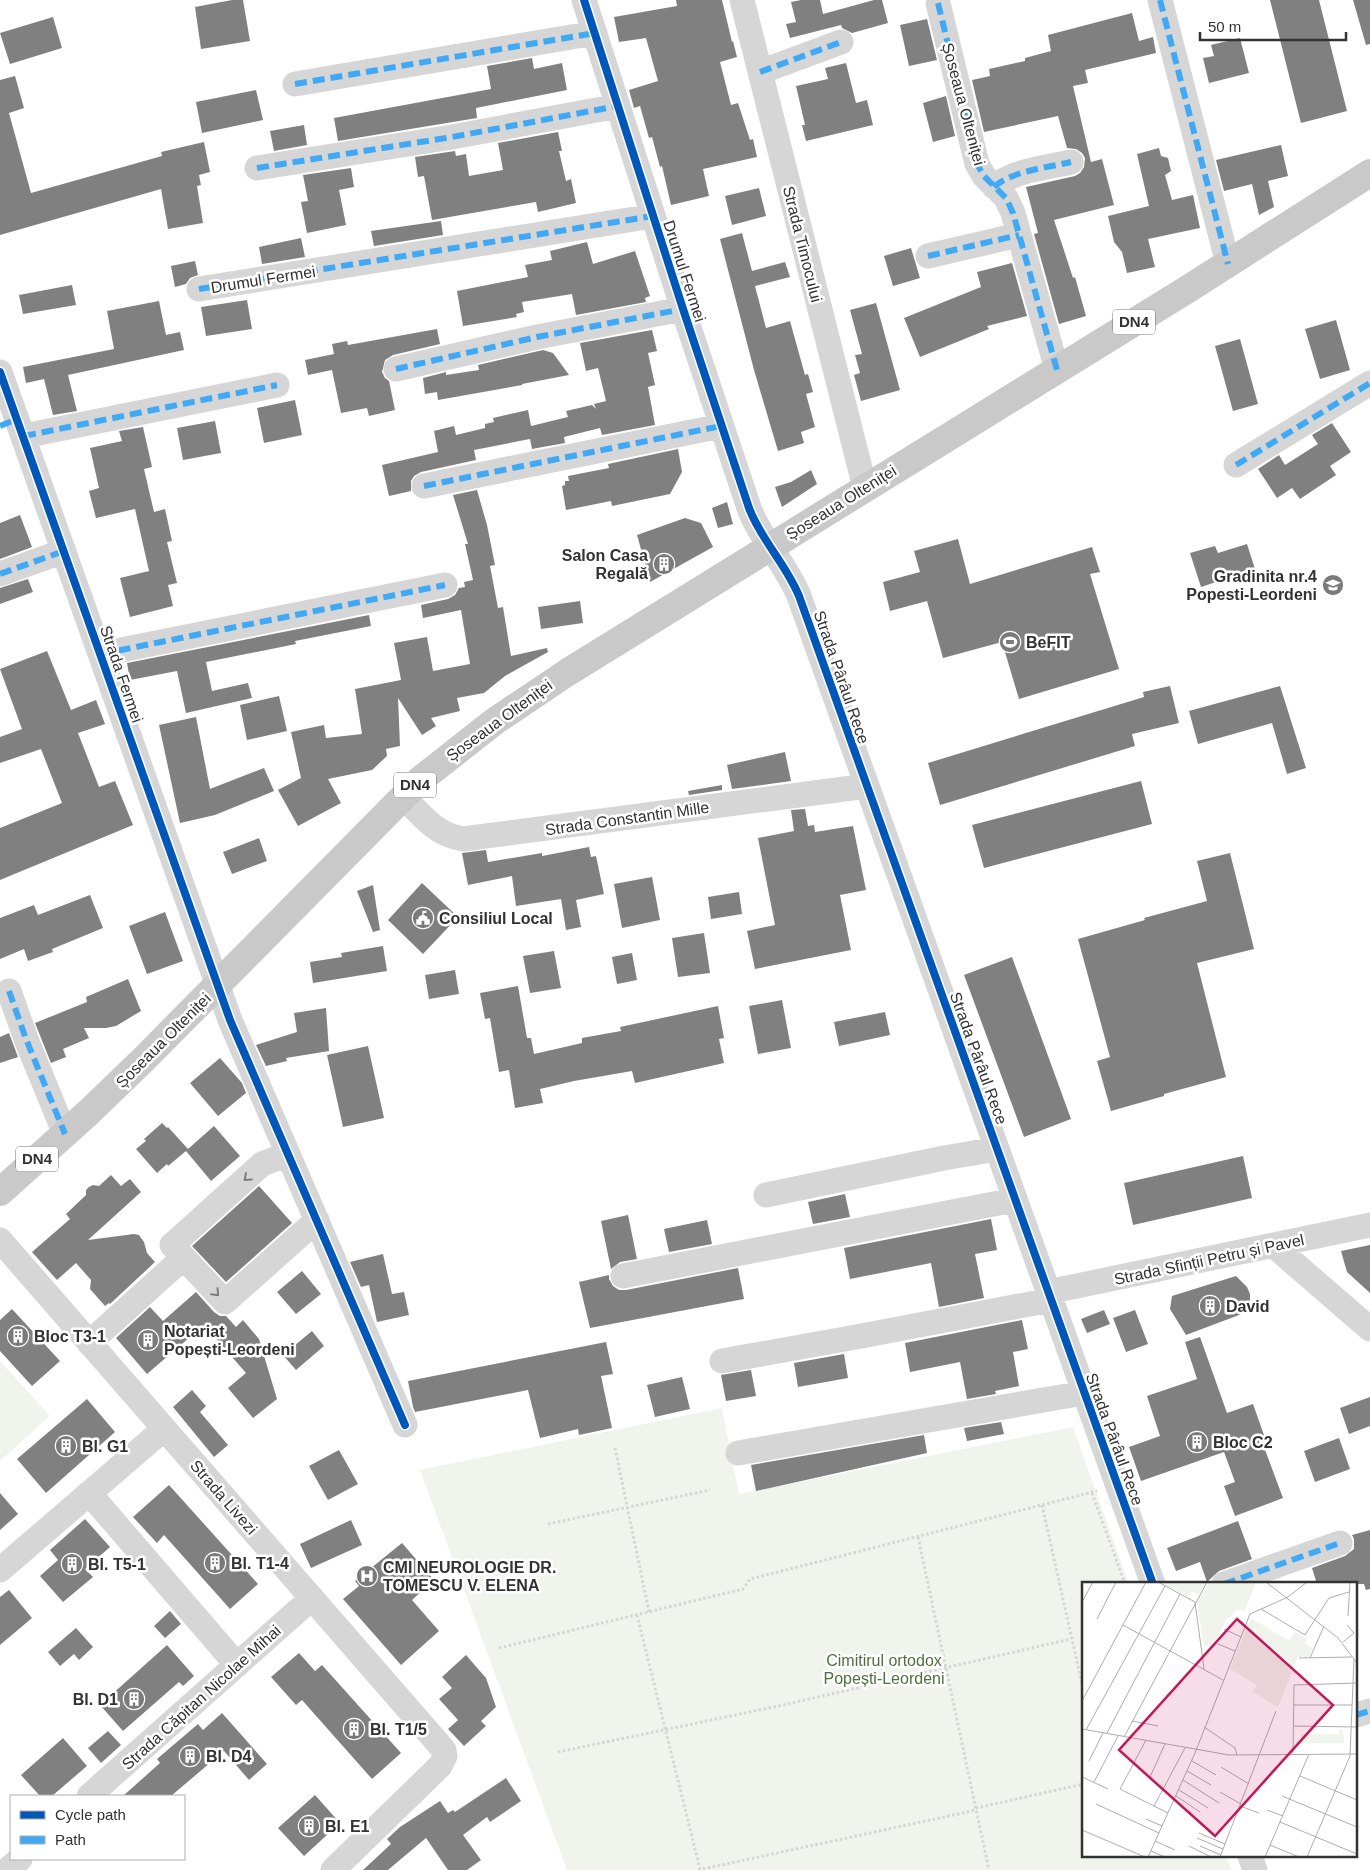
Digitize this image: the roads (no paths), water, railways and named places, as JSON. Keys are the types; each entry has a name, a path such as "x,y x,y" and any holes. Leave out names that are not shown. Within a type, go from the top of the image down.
{"main road":[{"name":"Șoseaua Olteniței","path":"0,1192 112,1090 403,796 464,744 518,704 769,546 1228,264 1370,173"}],"street":[{"name":"Drumul Fermei","path":"584,0 754,522 769,546"},
{"name":"Strada Timocului","path":"742,0 865,488"},
{"path":"1160,0 1228,264"},
{"name":"Șoseaua Olteniței","path":"938,3 978,164 984,176 1006,198 1013,213 1056,370"},
{"path":"295,84 595,33"},
{"path":"760,72 841,42"},
{"path":"257,168 492,130 618,106"},
{"path":"994,187 1002,180 1012,176 1071,162"},
{"name":"Drumul Fermei","path":"199,289 653,216"},
{"path":"928,256 1019,235"},
{"name":"Drumul Fermei","path":"396,369 537,337 683,308"},
{"name":"Strada Fermei","path":"0,372 14,427 64,551 217,986 246,1059 405,1426"},
{"path":"1236,465 1370,383"},
{"path":"14,427 277,384"},
{"path":"424,486 722,426"},
{"name":"Strada Pârâul Rece","path":"769,546 787,571 799,596 1152,1582"},
{"path":"0,574 64,551"},
{"path":"100,654 445,585"},
{"name":"Strada Constantin Mille","path":"403,796 433,827 447,836 463,839 867,786"},
{"path":"9,991 26,1039 65,1134"},
{"path":"766,1195 944,1158 997,1149"},
{"path":"288,1154 262,1164 172,1245 225,1302 317,1220"},
{"path":"623,1276 1014,1200"},
{"name":"Strada Sfinții Petru și Pavel","path":"722,1361 856,1337 1370,1225"},
{"name":"Strada Livezi","path":"0,1240 441,1745 445,1756 440,1766 333,1870"},
{"path":"1274,1246 1370,1329"},
{"path":"89,1343 183,1258"},
{"path":"738,1453 1084,1393"},
{"path":"0,1570 164,1429"},
{"path":"89,1493 237,1665"},
{"path":"1230,1582 1340,1543"},
{"name":"Strada Căpitan Nicolae Mihai","path":"91,1795 312,1598"},
{"path":"1251,1858 1255,1870"},
{"path":"7,1870 19,1860"}],"place":[{"name":"Salon Casa Regală","path":"664,564"},
{"name":"Gradinita nr.4 Popesti-Leordeni","path":"1333,585"},
{"name":"BeFIT","path":"1010,642"},
{"name":"Consiliul Local","path":"423,918"},
{"name":"David","path":"1210,1306"},
{"name":"Bloc T3-1","path":"18,1336"},
{"name":"Notariat Popești-Leordeni","path":"148,1340"},
{"name":"Bloc C2","path":"1197,1442"},
{"name":"Bl. G1","path":"66,1446"},
{"name":"Bl. T1-4","path":"215,1563"},
{"name":"Bl. T5-1","path":"72,1564"},
{"name":"CMI NEUROLOGIE DR. TOMESCU V. ELENA","path":"367,1576"},
{"name":"Bl. D1","path":"134,1699"},
{"name":"Bl. T1/5","path":"354,1729"},
{"name":"Bl. D4","path":"190,1756"},
{"name":"Bl. E1","path":"309,1826"}],"park label":[{"name":"Cimitirul ortodox Popești-Leordeni","path":"884,1669"}]}
